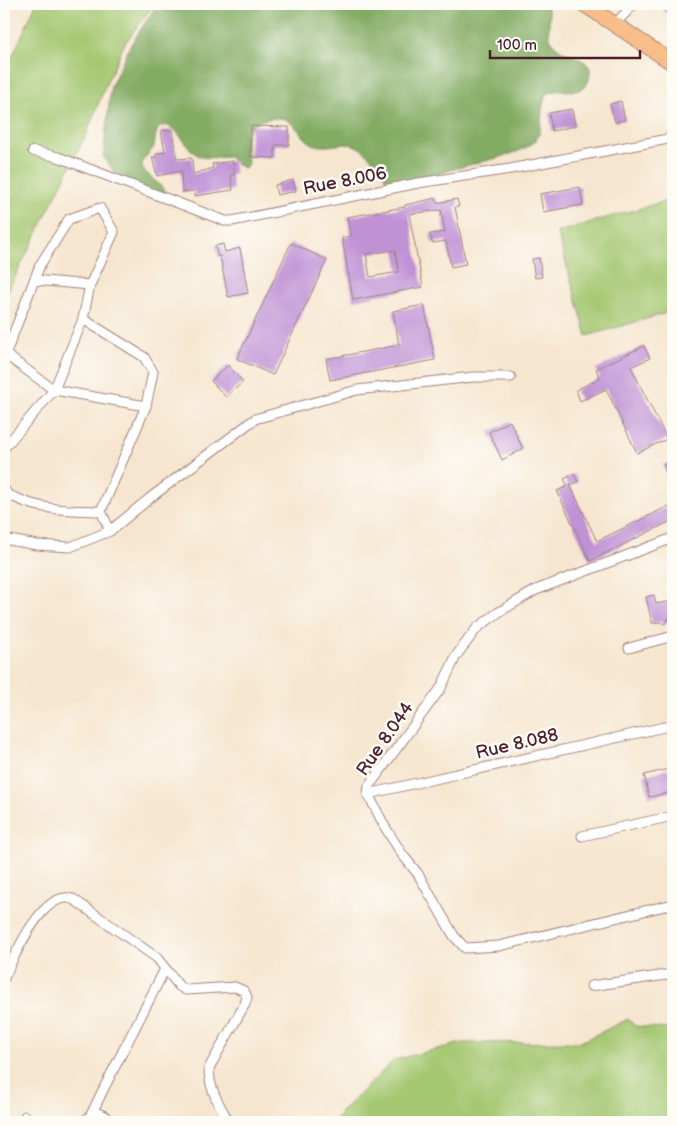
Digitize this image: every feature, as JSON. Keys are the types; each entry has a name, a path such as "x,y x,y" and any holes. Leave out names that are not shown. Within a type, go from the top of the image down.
{"main road":[{"path":"584,4 673,63"}],"street":[{"path":"615,24 634,4"},
{"name":"Rue 8.006","path":"33,151 58,157 225,221 232,221 418,183 500,171 673,138"},
{"path":"4,448 54,390 83,319 90,285 114,232 100,208 69,219 40,265 5,356 54,390 146,406"},
{"path":"34,280 90,285"},
{"path":"83,319 144,357 154,372 146,406 101,511 110,531"},
{"path":"4,539 37,545 70,547 110,531 150,498 255,419 357,390 473,377 511,378"},
{"path":"4,490 7,494 26,503 52,509 101,511"},
{"name":"Rue 8.044","path":"673,538 536,590 499,612 477,628 456,656 441,688 369,786 368,794 402,854 418,874 454,936 465,948 499,946 673,904"},
{"path":"629,648 673,636"},
{"name":"Rue 8.088","path":"368,794 673,725"},
{"path":"582,836 673,816"},
{"path":"4,978 10,963 34,922 52,903 65,898 72,899 158,958 179,986 186,990 236,987 244,991 247,997 245,1004 209,1068 212,1091 229,1122"},
{"path":"84,1122 91,1115 165,968"},
{"path":"591,986 673,974"},
{"path":"91,1115 97,1113 105,1116 112,1122"}],"green space":[{"path":"36,4 154,4 125,43 86,135 4,299 4,75"},
{"path":"157,4 545,4 549,14 549,36 553,43 561,50 585,62 590,72 588,82 579,90 551,92 546,96 538,135 536,140 530,145 498,158 421,179 392,184 388,182 376,164 360,148 347,144 316,145 308,141 291,123 283,118 259,121 248,129 246,140 248,163 244,168 229,157 210,158 199,156 177,132 167,126 162,126 157,130 154,146 143,160 142,165 145,172 166,193 162,196 120,181 103,156 111,86 130,46"},
{"path":"673,199 673,311 587,336 557,232"},
{"path":"628,1019 635,1026 666,1029 673,1033 673,1122 334,1122 335,1118 394,1060 462,1043 581,1042"}],"building":[{"path":"657,4 673,4 673,18"},
{"path":"621,101 625,120 615,122 610,104"},
{"path":"572,109 575,126 552,131 549,113"},
{"path":"251,126 289,127 289,145 275,145 275,158 250,157"},
{"path":"172,130 177,159 192,158 193,174 213,168 212,164 233,161 235,174 231,175 233,190 195,196 194,191 182,192 181,171 157,176 152,157 165,152 161,131"},
{"path":"293,180 296,191 277,195 275,185"},
{"path":"580,187 583,205 543,212 540,194"},
{"path":"436,198 437,203 457,199 459,206 455,207 466,264 451,267 446,241 432,243 430,234 445,232 441,210 409,214 423,287 353,300 342,238 351,236 347,217 405,207 405,205","holes":["395,250 399,272 370,277 366,254"]},
{"path":"291,243 327,260 273,375 237,359"},
{"path":"223,244 225,252 240,248 248,293 228,297 220,256 218,257 215,246"},
{"path":"539,258 542,277 535,278 532,259"},
{"path":"424,305 435,360 330,380 326,359 399,345 393,311"},
{"path":"644,346 650,358 631,367 667,439 637,453 606,389 580,401 576,390 600,378 596,369"},
{"path":"228,365 243,382 226,397 211,381"},
{"path":"510,421 523,449 502,460 489,432"},
{"path":"673,460 673,487 663,465"},
{"path":"574,474 578,482 570,485 597,541 673,504 673,520 590,561 557,491 568,486 564,479"},
{"path":"654,595 656,604 673,601 673,617 670,617 665,624 660,622 652,623 646,597"},
{"path":"673,768 673,792 649,797 644,775"}]}
